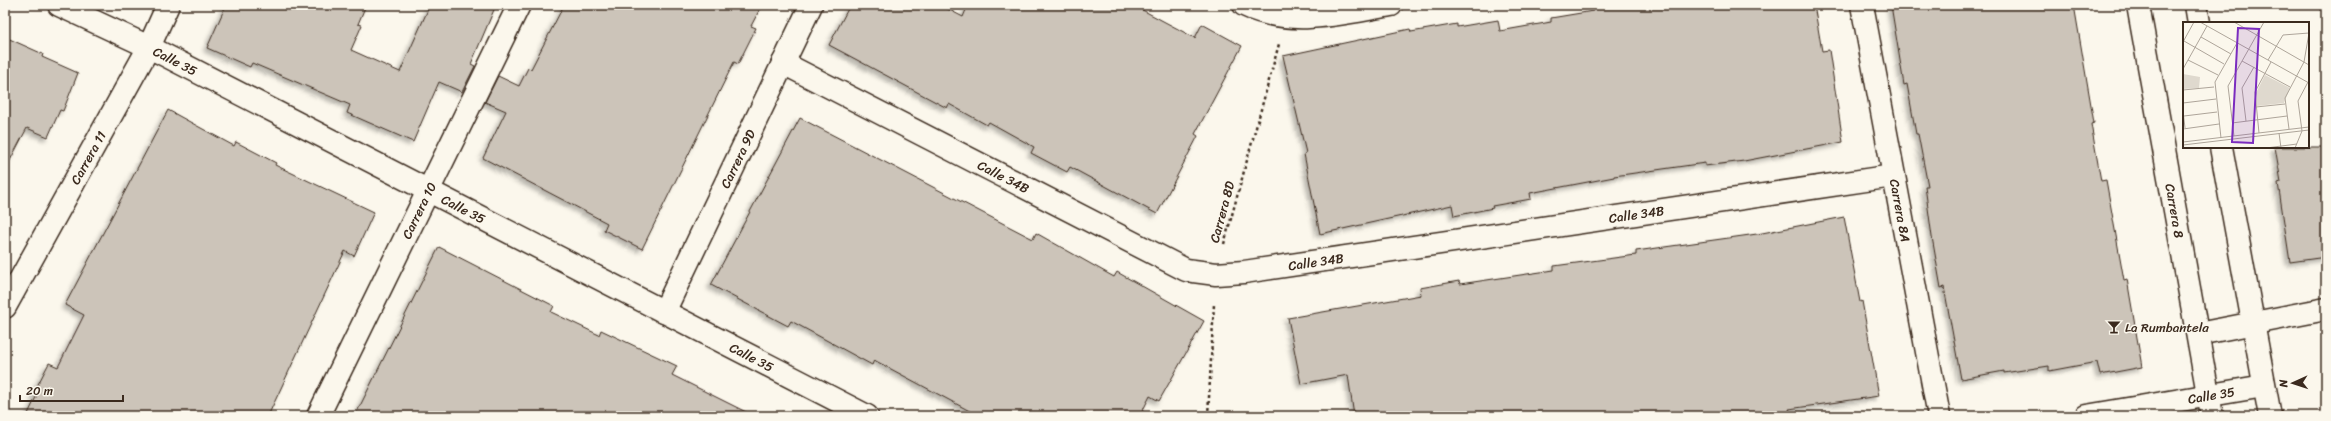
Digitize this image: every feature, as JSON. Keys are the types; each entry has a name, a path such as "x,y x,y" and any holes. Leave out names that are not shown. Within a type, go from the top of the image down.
{"street":[{"name":"Calle 35","path":"59,5 149,47 429,193 867,416"},
{"name":"Carrera 11","path":"5,307 149,47 168,5"},
{"name":"Carrera 10","path":"318,416 429,193 519,5"},
{"name":"Carrera 9D","path":"664,312 811,5"},
{"path":"1244,5 1286,19 1328,16 1391,5"},
{"name":"Carrera 8A","path":"1862,5 1939,416"},
{"name":"Carrera 8","path":"2138,5 2210,406"},
{"path":"2196,5 2199,22"},
{"name":"Calle 34B","path":"783,64 1186,270 1216,274 1244,272 1893,176"},
{"path":"2221,148 2270,416"},
{"path":"2198,334 2253,322 2326,309"},
{"name":"Calle 35","path":"2086,416 2210,406 2264,386"}],"path":[{"name":"Carrera 8D","path":"1208,416 1216,274 1286,19"}],"building":[{"path":"226,5 366,5 358,24 362,25 351,50 400,72 430,5 496,5 471,64 475,66 462,92 439,82 413,142 347,113 350,105 252,63 250,67 207,48"},
{"path":"564,5 762,5 751,26 756,28 738,64 734,62 642,249 604,230 607,223 483,158 506,111 485,102 498,76 519,86 528,68 531,69"},
{"path":"850,5 940,5 963,17 968,5 1133,5 1195,38 1202,24 1242,46 1195,134 1198,136 1157,214 1070,167 1067,172 1031,153 1034,147 989,122 987,125 949,104 947,108 829,45"},
{"path":"1593,5 1814,5 1822,51 1829,50 1843,142 1744,161 1705,166 1705,163 1614,176 1530,193 1531,199 1492,206 1493,208 1454,216 1452,205 1320,234 1304,154 1306,153 1283,56 1410,29 1411,32 1457,24 1457,27 1498,20 1500,31 1551,22 1551,18 1593,11"},
{"path":"1891,5 2074,5 2094,123 2091,124 2101,181 2106,180 2124,280 2127,279 2142,367 2100,375 2097,362 2049,371 2049,366 2004,373 2004,371 1961,379 1944,287 1941,288 1932,237 1925,186 1928,186 1918,134 1916,134 1907,84 1904,85"},
{"path":"5,37 43,54 42,57 78,73 63,111 60,110 48,137 27,128 5,170"},
{"path":"168,110 234,146 236,142 276,163 275,165 374,212 354,256 345,251 268,416 27,416 37,395 33,394 49,363 58,367 84,315 65,305"},
{"path":"800,118 1033,239 1036,233 1114,277 1117,272 1204,321 1159,401 1150,396 1140,416 979,416 874,360 872,365 791,321 788,326 711,285"},
{"path":"2326,147 2326,257 2290,262 2278,183 2281,182 2275,148"},
{"path":"1844,217 1860,302 1862,301 1879,396 1789,409 1790,412 1764,416 1354,416 1348,375 1301,384 1288,318 1421,295 1420,288 1459,281 1460,284 1554,270 1554,266 1636,255 1636,251 1757,234"},
{"path":"439,247 554,306 551,312 599,335 601,330 677,366 672,375 754,416 355,416"}],"place":[{"name":"La Rumbantela","path":"2114,327"}]}
